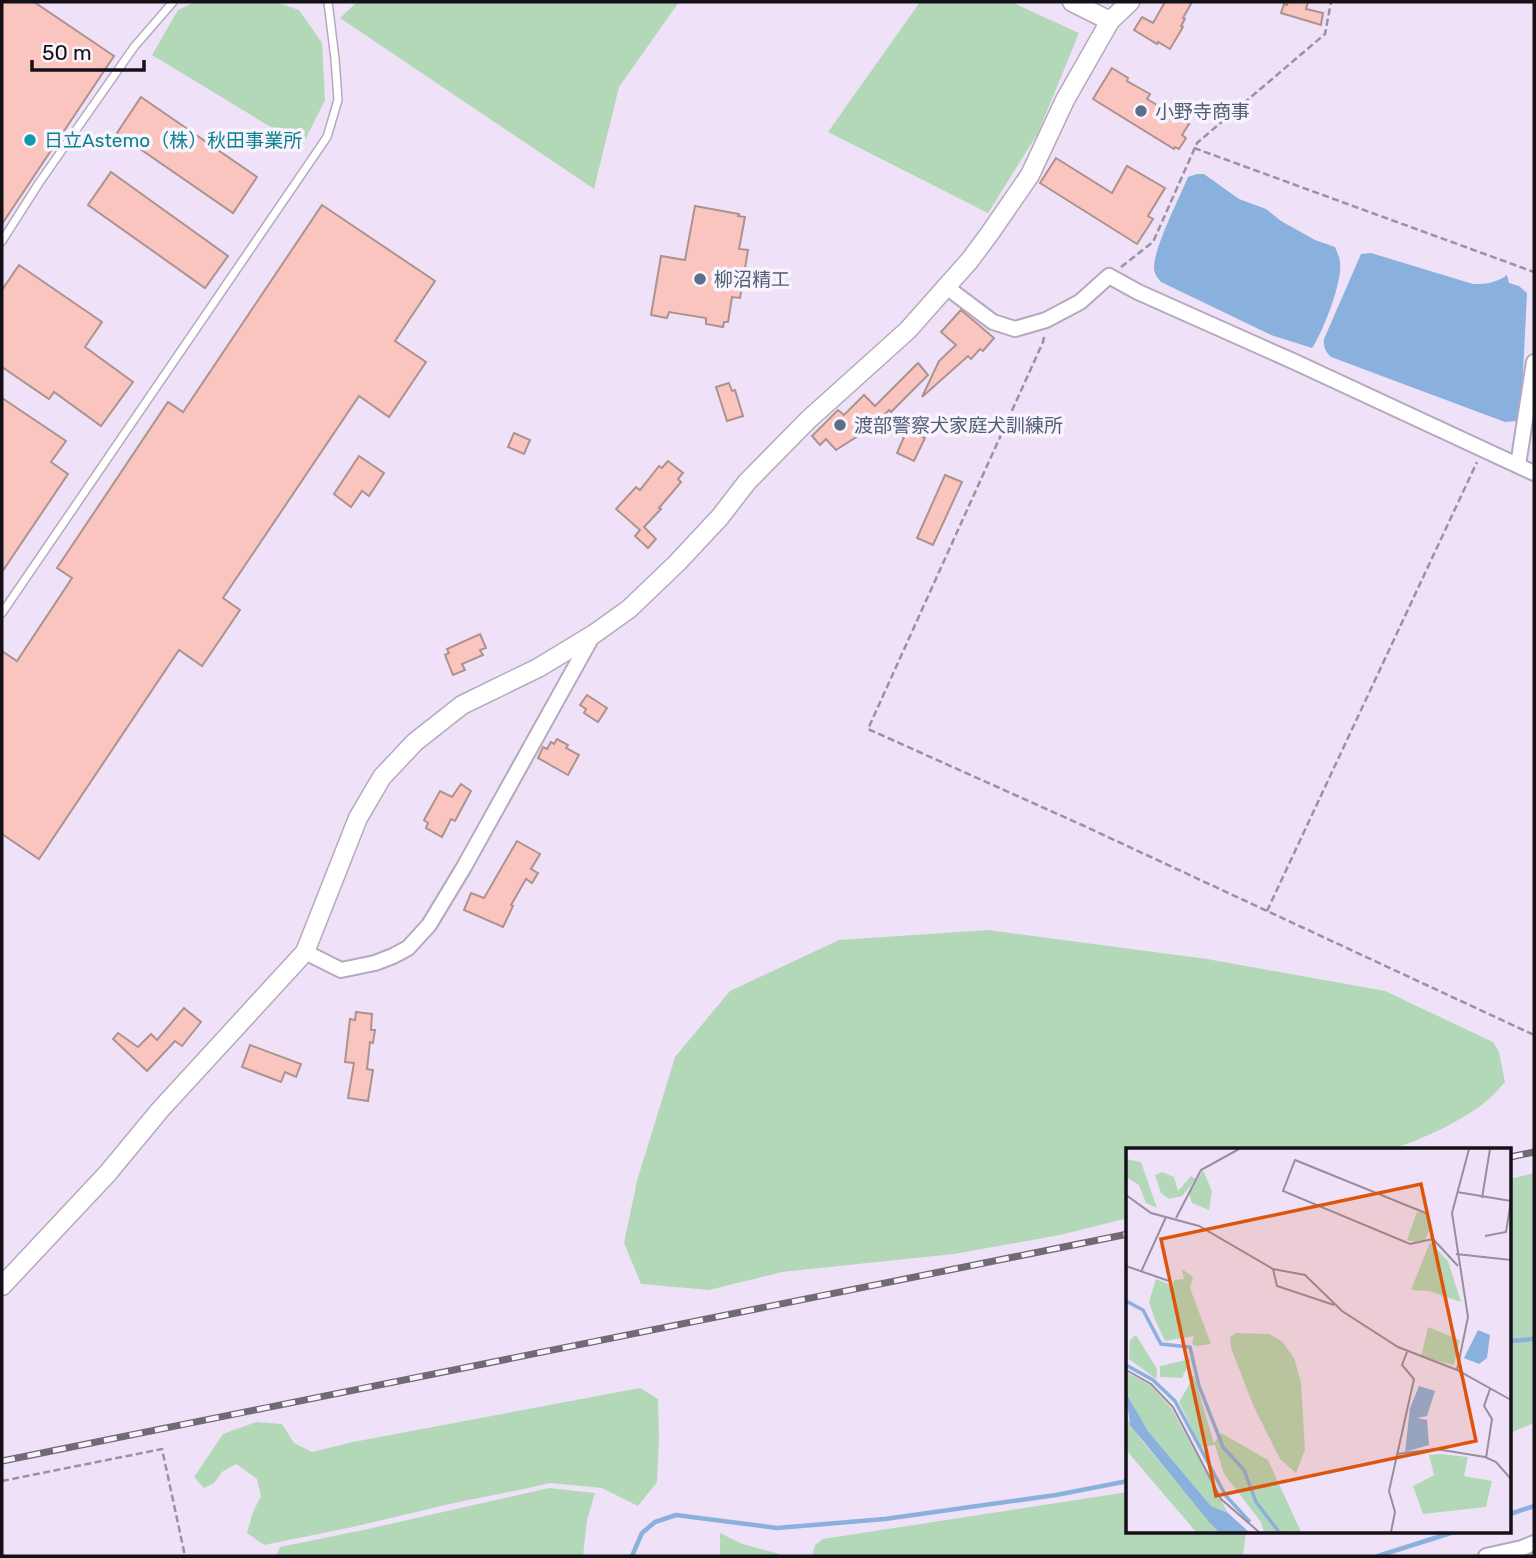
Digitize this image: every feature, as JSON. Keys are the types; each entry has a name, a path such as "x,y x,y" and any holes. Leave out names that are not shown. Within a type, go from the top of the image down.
{"street":[{"path":"1072,2 1110,21"},
{"path":"2,1286 107,1174 160,1110 305,952 358,818 382,777 415,742 462,705 538,668 629,609 677,563 720,517 747,482 799,429 908,330 970,260 1030,175 1065,100 1110,21 1130,2"},
{"path":"945,286 993,321 1015,329 1046,320 1080,302 1109,276 1138,292 1534,473"},
{"path":"1518,465 1534,362"},
{"path":"305,952 341,970 374,963 393,957 408,948 429,925 594,634"},
{"path":"1486,1556 1534,1543"}],"lane":[{"path":"2,241 134,47 173,2"},
{"path":"2,613 327,137 338,100 328,2"}],"path":[{"path":"1109,276 1153,242 1197,143 1325,34 1331,2"},
{"path":"1194,148 1534,272"},
{"path":"1046,320 1043,342 868,729 1082,825 1534,1035"},
{"path":"1267,911 1483,449"},
{"path":"2,1481 162,1450 185,1556"}],"green space":[{"path":"195,2 275,2 299,10 322,43 325,100 302,146 152,55 178,10"},
{"path":"357,2 679,2 619,87 594,189 340,18"},
{"path":"920,2 1011,2 1079,33 1038,133 988,213 828,132"},
{"path":"988,930 1207,959 1385,991 1493,1042 1499,1052 1505,1082 1480,1106 1456,1122 1394,1148 1126,1148 1126,1218 1060,1235 954,1254 782,1272 709,1290 641,1284 624,1243 637,1181 675,1057 730,991 839,940"},
{"path":"1534,1173 1534,1423 1512,1432 1512,1178"},
{"path":"640,1388 658,1399 659,1440 657,1482 638,1506 602,1488 550,1483 264,1545 247,1533 261,1496 257,1479 236,1464 204,1488 194,1477 223,1434 256,1422 282,1424 294,1443 312,1452"},
{"path":"549,1488 595,1493 587,1520 583,1556 276,1556 280,1547"},
{"path":"1126,1492 1126,1534 1246,1534 1243,1556 812,1556 815,1545 823,1539"},
{"path":"720,1533 742,1544 780,1554 720,1556"}],"water":[{"path":"1204,174 1239,199 1266,209 1281,221 1315,240 1335,247 1340,261 1338,282 1326,320 1312,348 1271,335 1161,282 1157,277 1155,258 1163,235 1188,177"},
{"path":"1371,253 1473,284 1499,280 1507,275 1509,283 1519,286 1527,293 1521,413 1516,421 1505,422 1329,355 1324,339 1361,254"}],"building":[{"name":"日立Astemo（株）秋田事業所","path":"2,2 34,2 114,56 2,224"},
{"path":"1165,2 1192,2 1183,18 1183,27 1170,49 1134,30 1142,17 1153,23"},
{"path":"1288,2 1308,2 1306,9 1323,13 1321,25 1281,13 1284,4 1287,5"},
{"name":"小野寺商事","path":"1112,68 1128,78 1127,81 1150,94 1147,99 1189,124 1182,135 1186,138 1179,149 1174,149 1093,99"},
{"path":"141,97 257,177 233,213 117,133"},
{"path":"1056,158 1112,193 1127,166 1165,188 1148,216 1153,219 1137,244 1040,183"},
{"path":"111,172 228,256 205,288 88,205"},
{"path":"322,205 435,281 395,341 426,362 389,417 359,396 223,598 240,610 202,666 179,650 39,859 2,834 2,651 17,661 72,578 57,568 168,402 183,412"},
{"name":"柳沼精工","path":"695,206 745,217 739,249 748,250 740,298 732,297 728,322 724,322 723,327 706,324 706,318 669,312 667,318 651,315 661,256 685,260"},
{"path":"19,265 102,322 85,347 133,382 101,426 54,392 49,399 2,367 2,290"},
{"path":"961,310 994,338 983,351 980,349 971,359 968,356 922,397 939,361 956,345 941,332"},
{"path":"918,363 928,375 872,427 836,450 826,439 820,445 812,436 838,410 844,415 864,395 875,406"},
{"path":"729,383 732,391 735,390 743,416 727,421 716,387"},
{"path":"2,398 66,441 51,462 68,474 2,572"},
{"path":"907,430 925,438 914,461 897,453"},
{"path":"514,433 530,440 524,454 508,447"},
{"path":"359,456 384,473 369,496 362,491 351,507 334,494"},
{"path":"668,461 683,473 678,479 681,482 644,527 656,539 648,548 635,536 640,530 616,509 636,487 640,490 659,466 662,468"},
{"path":"945,475 962,482 933,545 917,538"},
{"path":"480,634 486,648 480,650 483,655 462,664 465,670 453,675 445,655 449,653 447,649"},
{"path":"587,695 607,708 598,722 584,713 586,709 580,705"},
{"path":"557,739 579,755 568,775 538,758 543,747 547,749 551,742 554,744"},
{"path":"461,784 471,791 455,821 451,819 442,837 426,828 428,823 424,820 440,791 452,797"},
{"path":"517,841 540,854 531,869 538,873 532,883 526,879 511,905 513,906 503,927 464,910 471,893 484,898"},
{"path":"184,1008 201,1022 182,1046 175,1041 147,1071 113,1039 118,1033 138,1047 151,1034 157,1040"},
{"path":"356,1012 372,1014 371,1030 375,1030 373,1043 370,1042 367,1069 373,1070 368,1101 348,1098 354,1063 345,1062 350,1019 355,1020"},
{"path":"250,1045 301,1064 296,1077 285,1072 281,1082 242,1067"}],"waterway":[{"path":"1512,1341 1534,1339"},
{"path":"632,1556 642,1533 655,1522 676,1515 777,1528 885,1519 1056,1495 1126,1481"},
{"path":"1512,1513 1534,1506"},
{"path":"1378,1556 1448,1534"}],"railway":[{"path":"1512,1157 1534,1152"},
{"path":"2,1461 1126,1234"}],"place":[{"name":"小野寺商事","path":"1141,111"},
{"name":"日立Astemo（株）秋田事業所","path":"30,140"},
{"name":"柳沼精工","path":"700,279"},
{"name":"渡部警察犬家庭犬訓練所","path":"840,425"}]}
